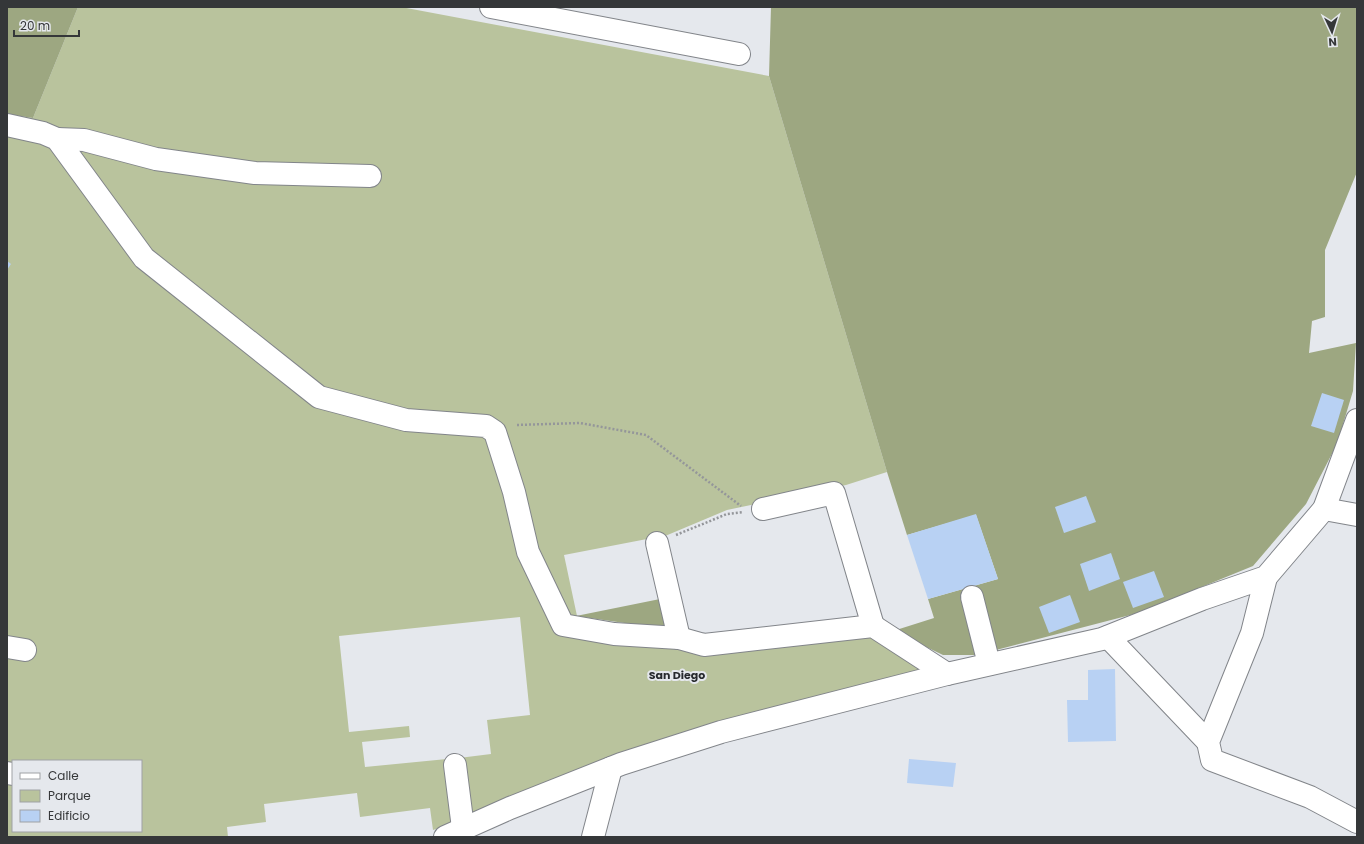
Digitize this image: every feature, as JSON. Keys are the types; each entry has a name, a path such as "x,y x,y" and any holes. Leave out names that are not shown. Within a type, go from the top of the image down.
{"street":[{"path":"503,8 739,54"},
{"path":"7,125 43,133 57,139 84,140 156,159 255,173 370,176"},
{"path":"57,139 144,258 320,397 406,420 486,426 495,432 514,492 528,552 563,625 614,634 678,638 704,645 873,626 947,674"},
{"path":"1208,742 1252,633 1266,577 1324,509 1357,420"},
{"path":"764,509 834,493 873,626"},
{"path":"1324,509 1357,514"},
{"path":"657,543 678,638"},
{"path":"455,765 454,833 611,768 721,732 947,674 1108,637 1202,599 1266,577"},
{"path":"972,597 989,664"},
{"path":"1108,637 1208,742 1212,760 1310,797 1357,822"},
{"path":"593,837 611,768"}],"path":[{"path":"486,426 580,423 646,435 748,511 727,514 657,543"}],"green space":[{"path":"7,7 78,7 33,118 7,114"},
{"path":"78,7 401,7 769,76 887,472 846,485 727,510 658,539 647,539 564,555 580,630 675,642 870,630 936,672 466,823 459,758 491,754 487,720 530,715 520,617 339,636 349,732 409,726 410,737 362,742 365,767 447,759 454,823 433,830 430,808 360,817 357,793 264,804 266,822 227,827 228,837 7,837 7,114 33,118"},
{"path":"771,7 1357,7 1357,172 1325,250 1325,317 1312,321 1309,353 1356,343 1353,391 1337,444 1306,504 1253,566 1138,613 977,655 943,655 893,631 934,618 928,599 998,579 976,515 907,535 769,76"},
{"path":"660,599 666,629 576,616"}],"building":[{"path":"7,261 11,264 7,270"},
{"path":"1322,393 1344,400 1334,433 1311,426"},
{"path":"1086,496 1096,522 1064,533 1055,507"},
{"path":"976,514 998,579 928,599 907,535"},
{"path":"1111,553 1120,579 1089,591 1080,564"},
{"path":"1154,571 1164,597 1133,608 1123,582"},
{"path":"1070,595 1080,622 1049,633 1039,607"},
{"path":"1115,669 1116,741 1068,742 1067,700 1088,700 1088,670"},
{"path":"909,759 956,763 953,787 907,783"}],"district":[{"name":"San Diego","path":"677,675"}]}
